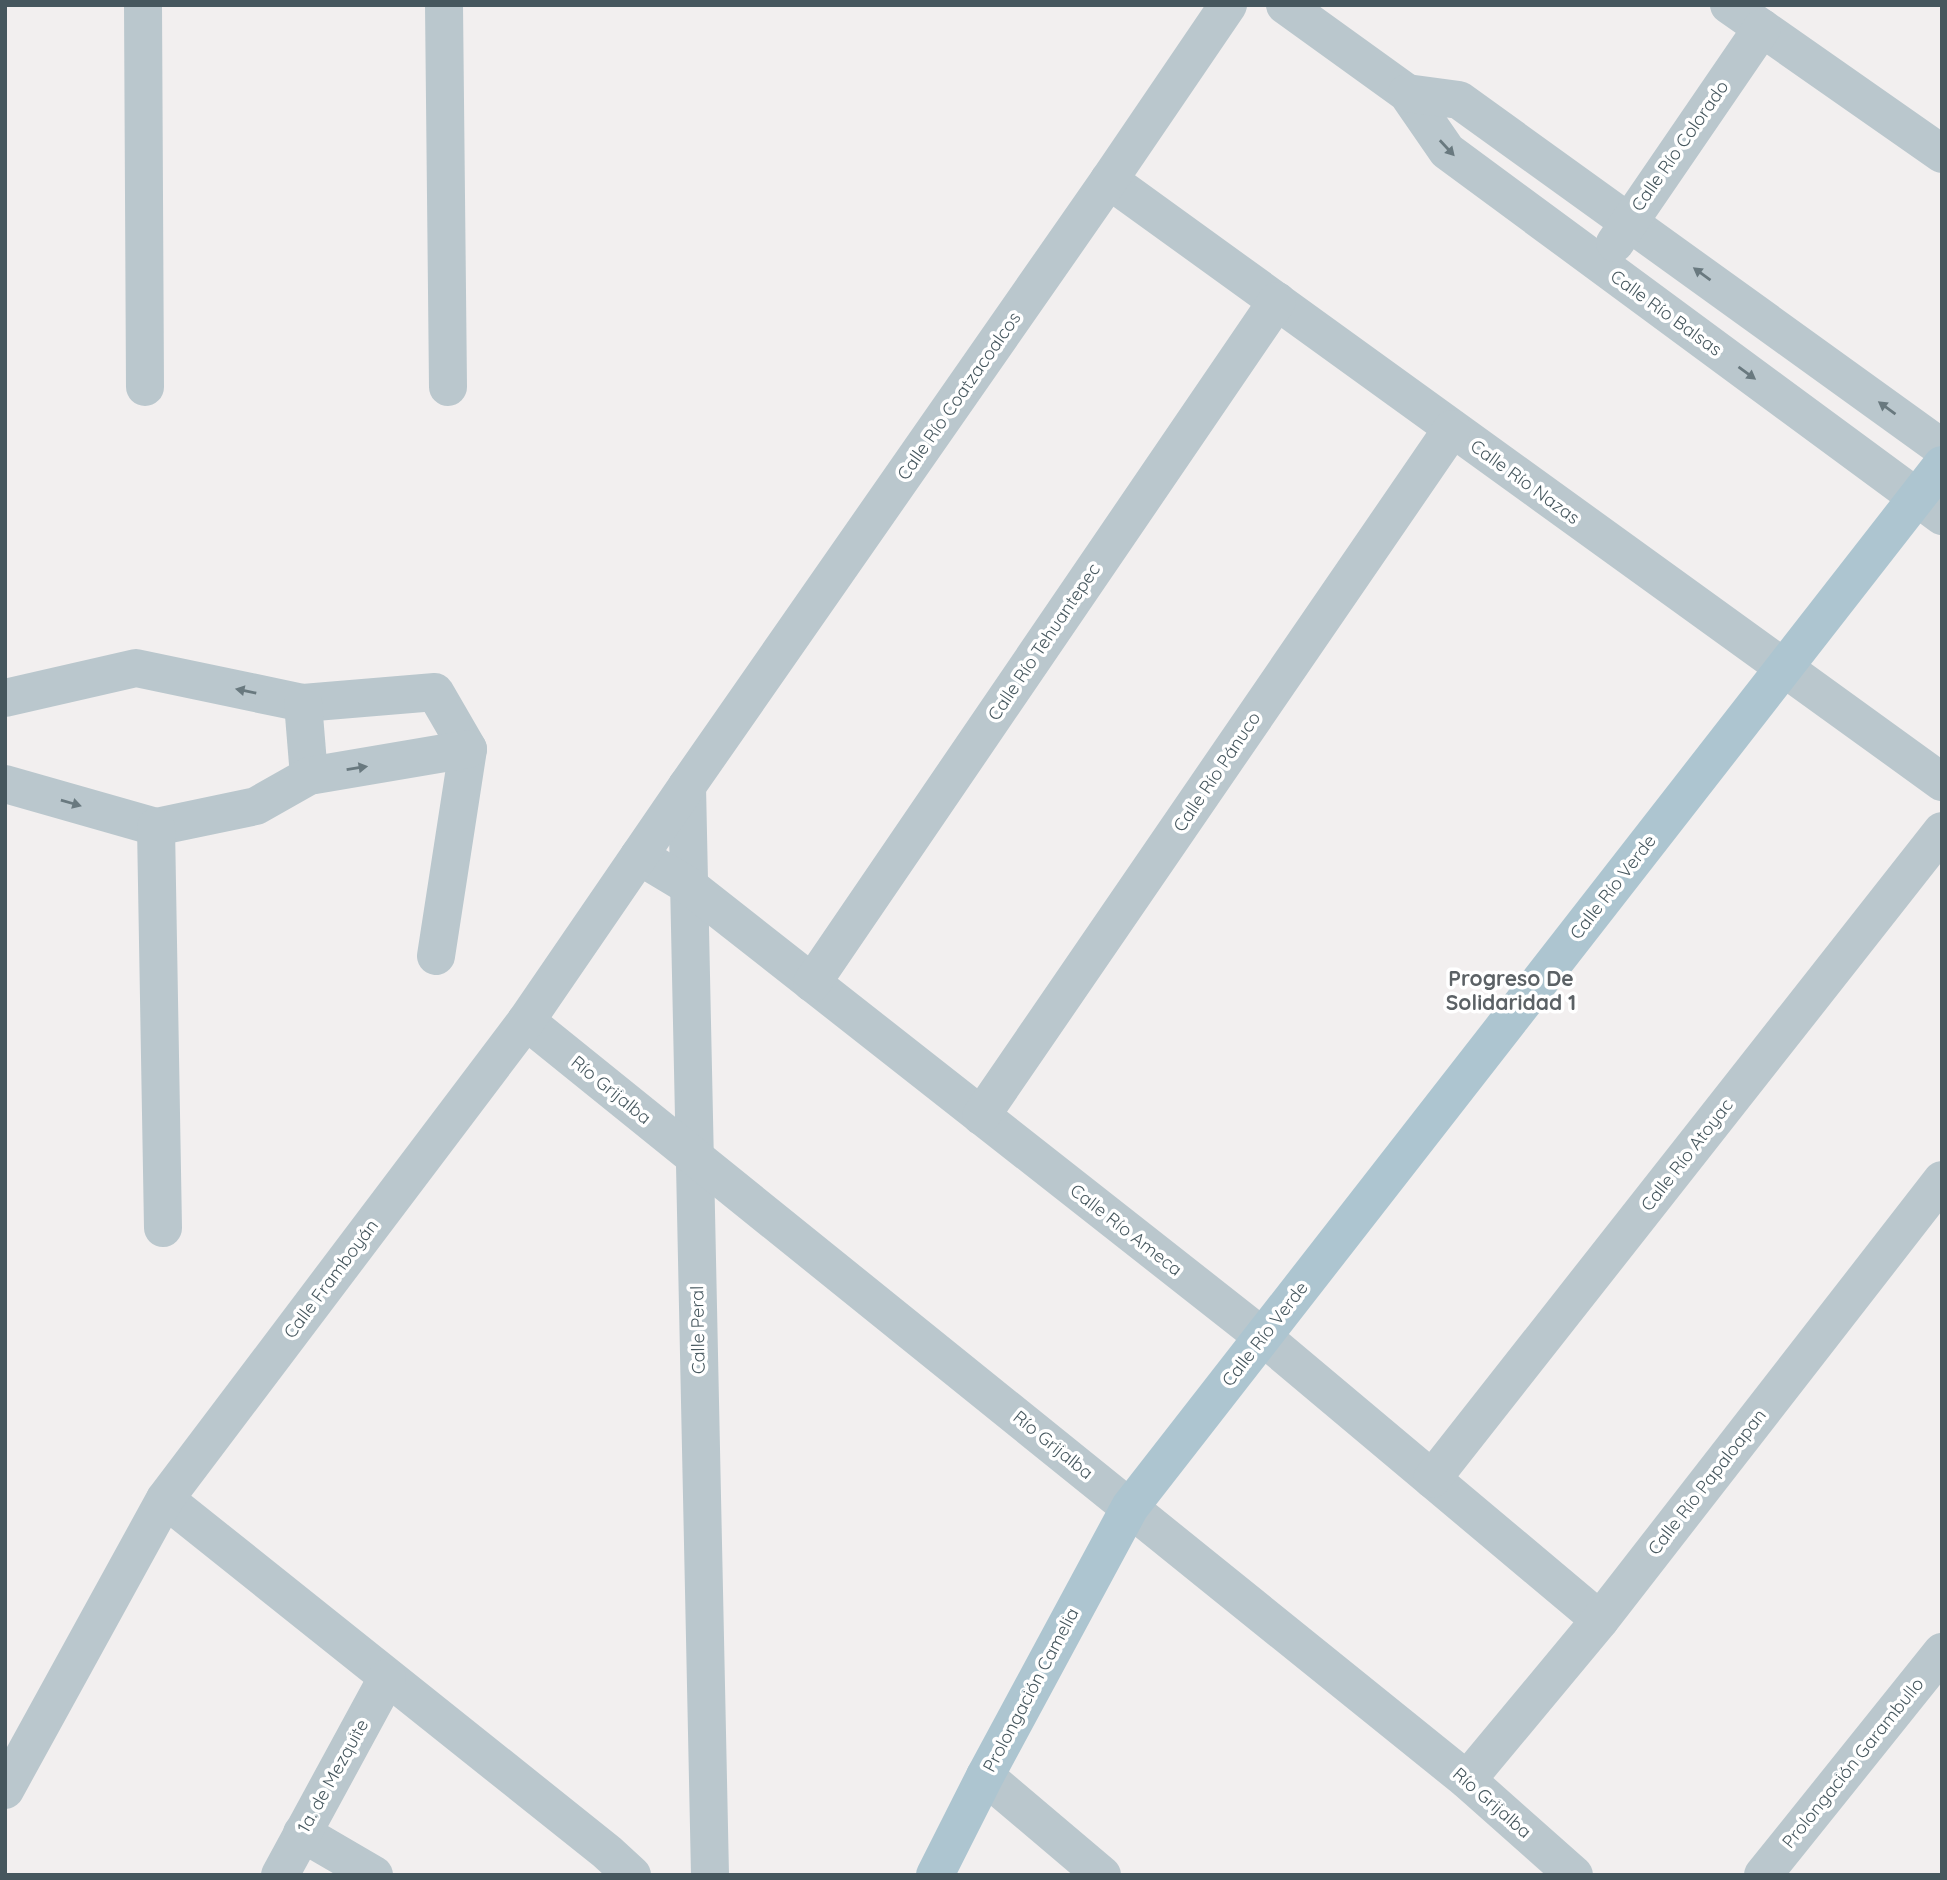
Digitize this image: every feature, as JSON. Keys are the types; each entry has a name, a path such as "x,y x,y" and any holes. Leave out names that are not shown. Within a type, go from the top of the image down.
{"main road":[{"name":"Calle Río Verde","path":"1130,1507 1783,668 1929,507 1942,465"},
{"name":"Prolongación Camelia","path":"934,1875 1130,1507"}],"street":[{"path":"143,5 145,387"},
{"path":"444,5 448,387"},
{"name":"Calle Río Coatzacoalcos","path":"687,786 1228,5"},
{"name":"Calle Río Balsas","path":"1285,5 1407,93 1447,151 1929,507"},
{"path":"1729,5 1942,154"},
{"name":"Calle Río Colorado","path":"1601,265 1628,221 1762,28"},
{"name":"Calle Río Balsas","path":"1407,93 1459,100 1942,448"},
{"name":"Calle Río Nazas","path":"1109,180 1942,782"},
{"name":"Calle Río Tehuantepec","path":"811,982 1277,302"},
{"name":"Calle Río Pánuco","path":"981,1116 1452,429"},
{"path":"5,698 136,668 303,703 435,692 468,750 436,956"},
{"path":"303,703 309,776"},
{"path":"5,784 156,827 256,806 309,776 468,750"},
{"name":"Calle Framboyán","path":"5,1790 165,1499 526,1021 687,786"},
{"name":"Calle Peral","path":"687,786 710,1875"},
{"path":"156,827 163,1228"},
{"name":"Calle Río Atoyac","path":"1432,1479 1942,831"},
{"name":"Calle Río Ameca","path":"639,856 689,887 1263,1337 1600,1620"},
{"name":"Río Grijalba","path":"526,1021 1467,1780 1574,1875"},
{"name":"Calle Río Papaloapan","path":"1467,1780 1600,1620 1942,1180"},
{"path":"165,1499 387,1678 611,1867"},
{"name":"Prolongación Garambullo","path":"1763,1875 1942,1652"},
{"name":"1a. de Mezquite","path":"280,1875 387,1678"},
{"path":"985,1776 1102,1875"},
{"path":"303,1833 374,1875"}],"district":[{"name":"Progreso De Solidaridad 1","path":"1511,991"}]}
